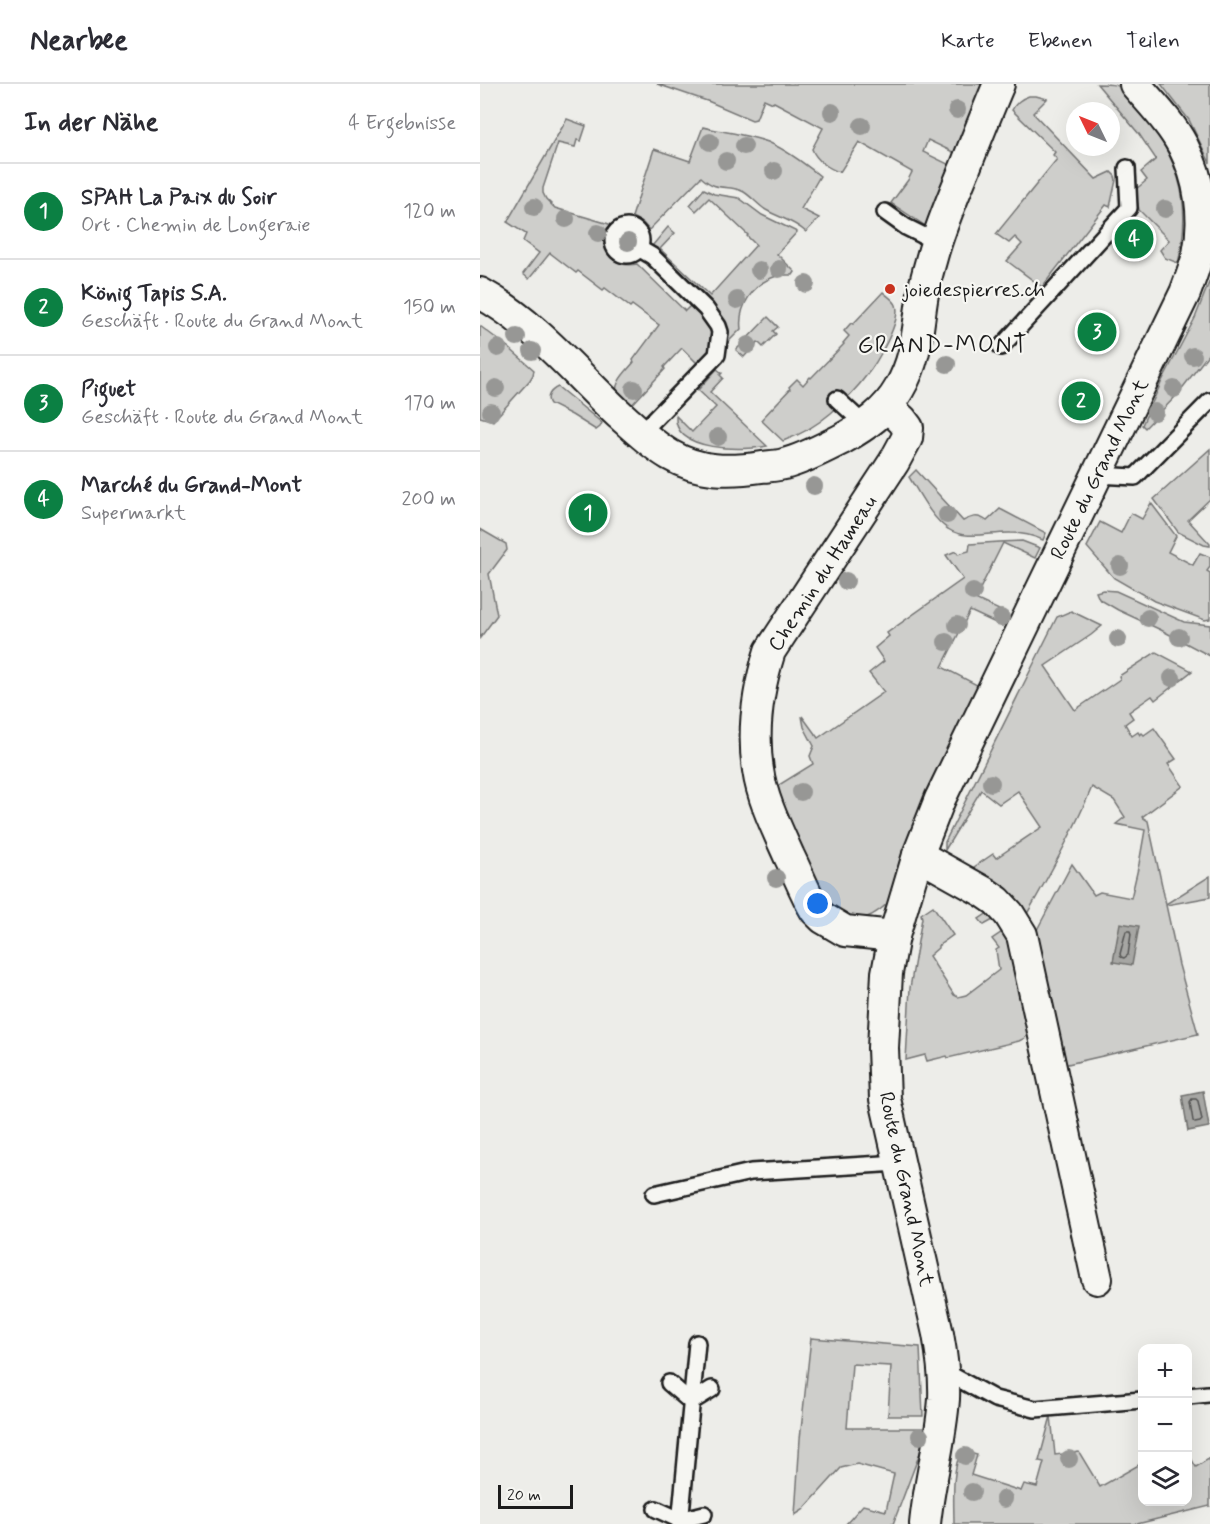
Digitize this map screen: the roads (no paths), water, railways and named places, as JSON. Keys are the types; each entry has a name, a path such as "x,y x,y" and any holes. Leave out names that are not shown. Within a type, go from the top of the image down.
{"street":[{"path":"480,293 503,307 543,339 641,433 681,461 719,471 741,470 784,464 825,448 865,425 887,406 911,366 924,286 936,242 999,84"},
{"name":"Route du Grand Mont","path":"925,1524 944,1399 944,1371 938,1334 885,1099 883,1048 887,973 894,936 918,855 940,799 1185,293 1196,262 1201,208 1197,181 1183,146 1158,110 1135,84"},
{"name":"Chemin du Hameau","path":"887,406 908,428 907,438 894,462 770,651 763,671 756,729 758,770 765,798 815,910 823,918 845,931 894,936"},
{"path":"918,855 997,901 1009,914 1022,935 1098,1279"}],"lane":[{"path":"1001,347 1129,208 1127,168"},
{"path":"885,212 906,227 936,242"},
{"path":"640,249 652,256 706,309 720,332 717,355 641,433"},
{"path":"837,399 865,425"},
{"path":"1097,475 1135,477 1210,400"},
{"path":"654,1194 751,1172 899,1163"},
{"path":"680,1522 697,1343"},
{"path":"944,1371 995,1399 1035,1409 1138,1400"},
{"path":"669,1383 691,1402"},
{"path":"691,1402 712,1389"},
{"path":"1192,1396 1208,1394"},
{"path":"656,1509 680,1522 704,1514"}],"water":[{"path":"1120,923 1139,926 1132,965 1113,962"},
{"path":"1203,1091 1209,1127 1188,1131 1182,1095"}],"place":[{"name":"Marché du Grand-Mont","path":"1134,239"},
{"name":"joiedespierres.ch","path":"890,289"},
{"name":"Piguet","path":"1097,332"},
{"name":"König Tapis S.A.","path":"1081,401"},
{"name":"SPAH La Paix du Soir","path":"588,513"}],"district":[{"name":"GRAND-MONT","path":"943,344"}]}
